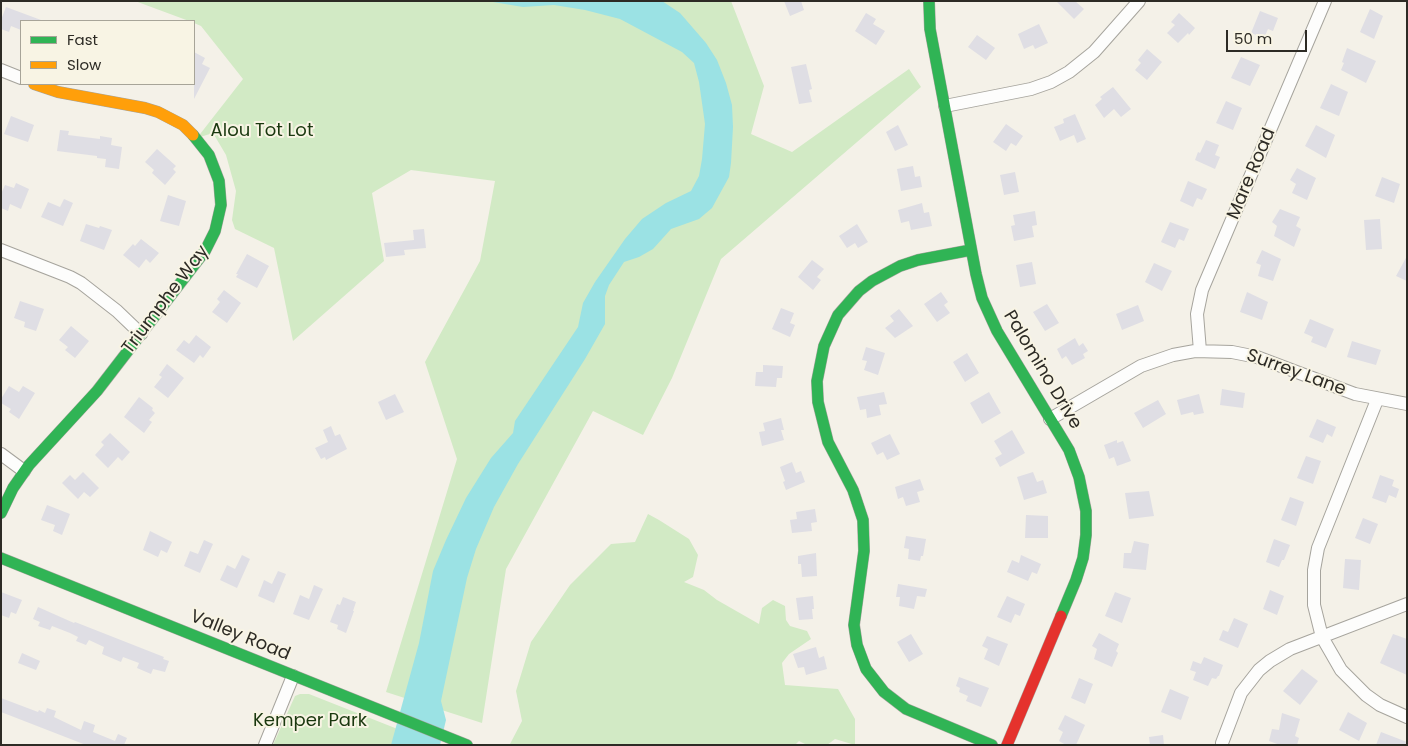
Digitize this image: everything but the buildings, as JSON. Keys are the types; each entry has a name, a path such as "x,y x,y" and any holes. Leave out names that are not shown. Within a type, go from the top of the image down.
{"street":[{"name":"Palomino Drive","path":"929,1 930,28 971,250 982,298 991,320 1068,450 1079,477 1086,511 1084,550 1076,580 1007,745"},
{"path":"945,106 1031,89 1057,78 1094,52 1139,1"},
{"name":"Mare Road","path":"1200,351 1197,314 1202,290 1325,1"},
{"path":"1,70 20,78"},
{"name":"Triumphe Way","path":"1,513 24,471 97,391 205,251 219,218 221,192 215,168 209,155 192,133 171,117 144,108 65,94 37,85"},
{"path":"1,250 70,277 117,311 142,334"},
{"path":"971,250 918,260 900,266 872,281 859,291 838,315 824,346 818,373 818,402 828,442 853,490 863,520 864,551 854,625 857,645 866,669 884,692 906,709 992,745"},
{"name":"Surrey Lane","path":"1050,419 1141,366 1173,355 1200,351 1232,352 1257,357 1334,388 1376,400 1407,404"},
{"path":"1376,400 1318,548 1314,570 1314,605 1322,637 1341,670 1352,683 1380,705 1407,717"},
{"path":"1,454 24,471"},
{"name":"Valley Road","path":"1,558 467,745"},
{"path":"1222,743 1241,693 1259,670 1282,653 1407,604"},
{"path":"265,745 293,676"}],"green space":[{"name":"Alou Tot Lot","path":"135,1 731,1 764,86 751,134 792,152 909,69 921,87 721,259 672,378 643,435 593,411 506,569 482,723 386,692 457,459 425,362 480,261 495,181 411,170 372,193 384,261 293,341 274,248 235,229 232,220 236,191 226,155 213,133 197,138 243,79 201,26 195,23 195,20 186,20"},
{"path":"648,514 689,539 698,555 693,577 684,582 704,590 717,600 759,624 762,608 773,600 785,606 786,620 790,626 807,631 811,639 789,654 782,663 785,685 838,689 855,719 855,745 835,739 827,745 807,745 799,741 795,745 510,744 522,721 516,691 531,642 570,585 611,544 635,542"},
{"name":"Kemper Park","path":"309,694 438,745 273,745 295,696"}],"water":[{"path":"487,1 662,1 680,13 706,43 717,60 732,105 731,163 729,177 712,208 699,219 671,229 653,249 639,257 624,262 609,285 605,296 605,324 518,464 494,507 476,549 467,578 441,701 446,720 440,745 391,745 419,643 433,571 466,498 491,458 513,433 515,421 578,327 583,303 595,282 625,239 642,219 666,203 691,191 699,176 702,159 705,124 699,82 694,63 682,52 620,19 585,10 554,5 523,7"}],"traffic: fast":[{"path":"929,1 930,29 982,298 997,331 1069,450 1079,477 1086,511 1086,535 1083,558 1061,616"},
{"path":"1,513 13,488 29,465 97,391 205,251 215,231 221,205 219,181 209,155 193,135"},
{"path":"971,250 918,260 900,266 872,281 859,291 838,315 824,346 817,381 818,402 828,442 853,490 863,520 864,551 854,625 857,645 866,669 884,692 906,709 992,745"},
{"path":"1,558 467,745"}],"traffic: slow":[{"path":"37,85 58,92 158,112 183,125 193,135"}],"traffic: jam":[{"path":"1007,745 1061,616"}]}
